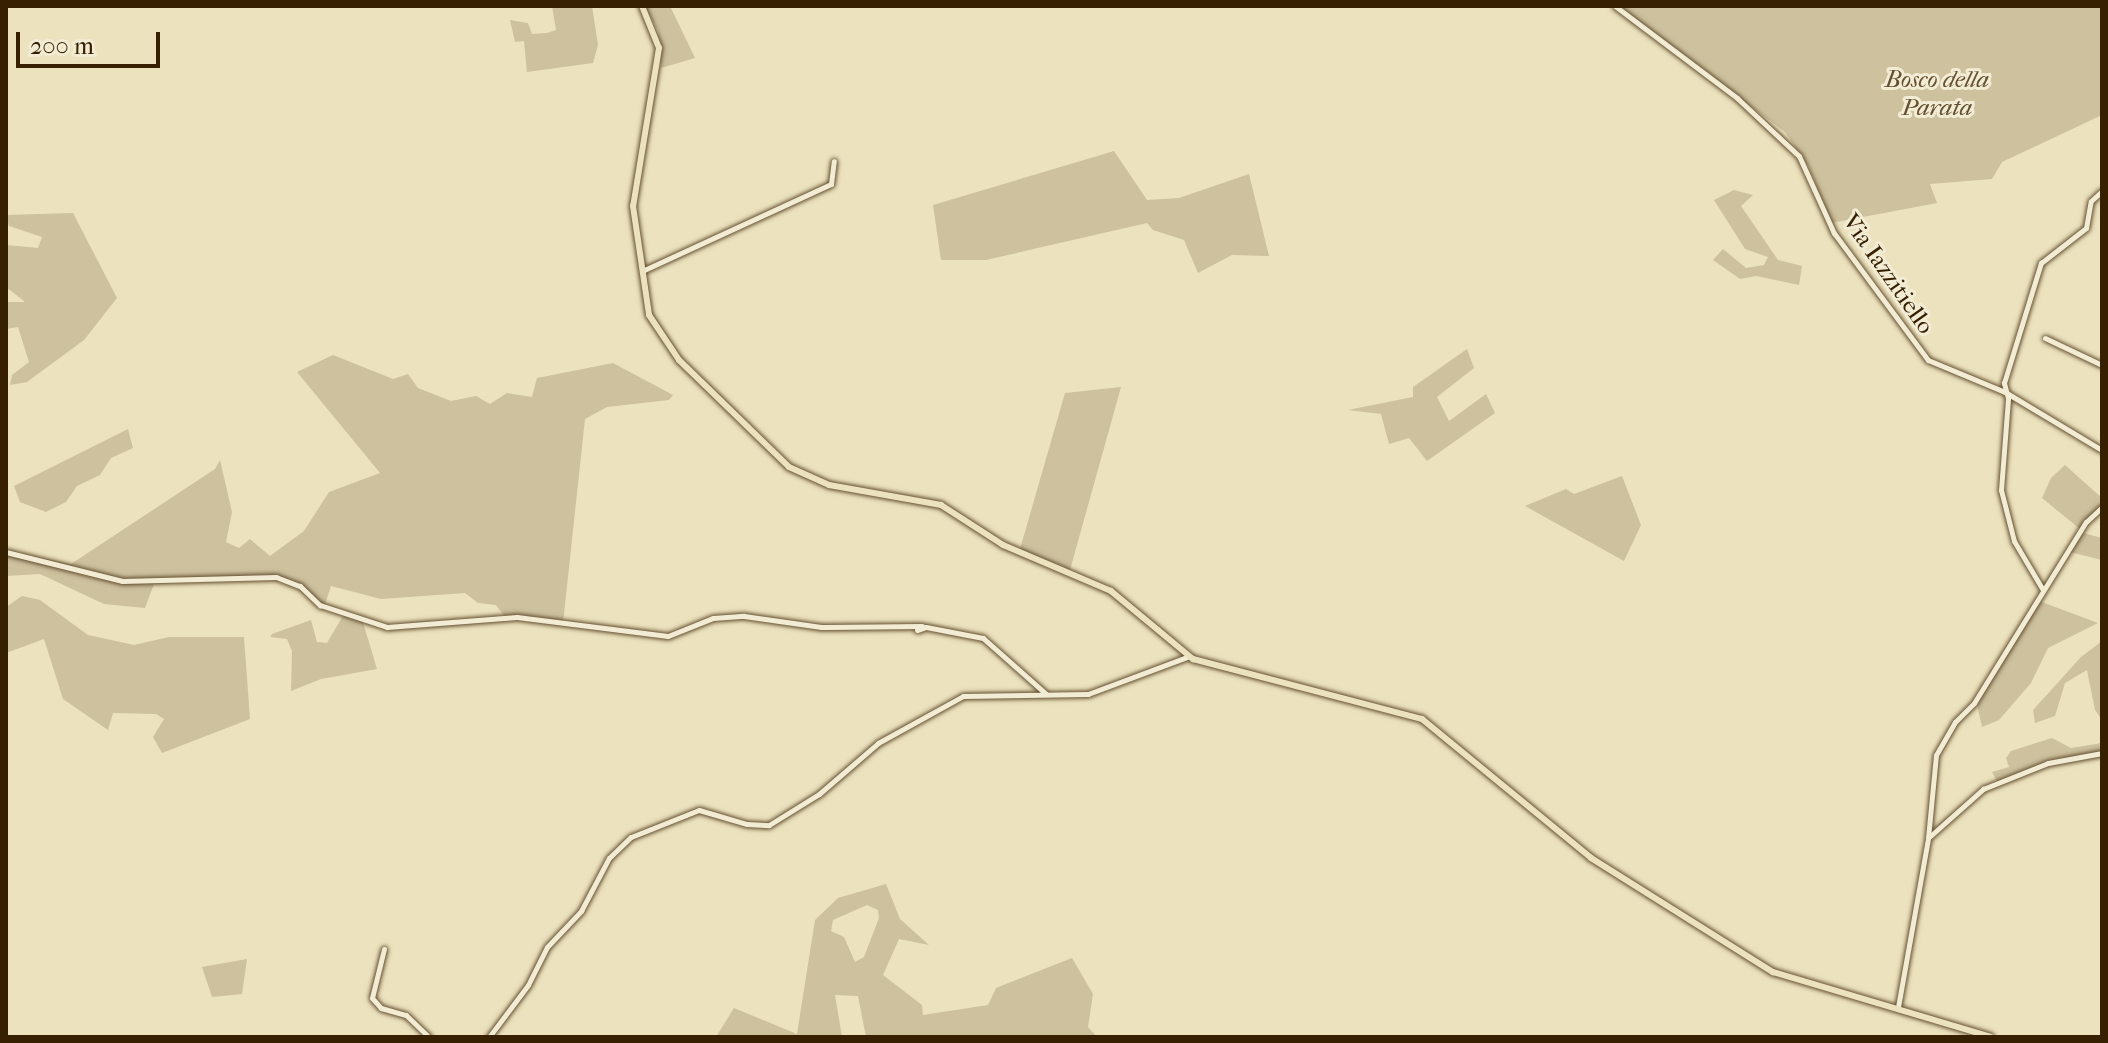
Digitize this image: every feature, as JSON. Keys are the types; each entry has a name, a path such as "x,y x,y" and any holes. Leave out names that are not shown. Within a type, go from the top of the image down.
{"main road":[{"path":"642,6 659,48 633,206 649,315 666,345 799,475 941,505 1008,547 1108,590 1187,657 1422,719 1591,858 1749,957 1793,980 1898,1007 1987,1036"}],"street":[{"name":"Via Iazzitiello","path":"1615,6 1737,98 1799,156 1834,233 1928,360 2005,392 2102,450"},
{"path":"641,272 831,184 834,161"},
{"path":"2043,590 2014,541 2001,490 2005,392 2041,263 2086,228 2091,201 2102,191"},
{"path":"2045,338 2102,365"},
{"path":"1898,1007 1928,838 1936,755 2086,522 2102,507"},
{"path":"6,552 122,581 276,577 300,586 320,605 387,627 517,617 662,636 685,633 713,618 744,616 821,627 920,628 983,638 1047,695"},
{"path":"489,1037 532,979 547,947 581,911 609,858 631,837 699,810 747,824 769,825 819,794 878,743 952,701 969,695 1102,691 1187,657"},
{"path":"1928,838 1974,793 2048,763 2102,753"},
{"path":"384,949 372,998 381,1008 406,1015 429,1037"}],"green space":[{"path":"552,6 592,6 598,45 593,63 527,72 524,41 515,42 510,20 528,23 532,34 556,30"},
{"path":"645,6 670,6 695,58 661,68 658,30"},
{"name":"Bosco della Parata","path":"1618,6 2102,6 2102,115 2002,162 1992,179 1930,184 1937,203 1831,223 1809,167 1785,132"},
{"path":"1114,151 1147,200 1179,198 1249,174 1269,256 1232,255 1198,273 1184,240 1153,230 1147,223 986,260 941,260 933,205"},
{"path":"1734,190 1753,195 1741,206 1778,260 1802,266 1799,285 1756,276 1740,279 1713,260 1723,249 1746,268 1764,265 1768,257 1745,249 1714,200"},
{"path":"73,213 117,298 84,340 27,382 10,385 12,375 29,362 18,327 6,329 6,302 25,302 6,287 6,245 38,248 42,237 9,226 6,215"},
{"path":"1467,349 1474,368 1437,397 1449,421 1486,394 1495,413 1427,461 1409,438 1389,444 1381,414 1348,410 1413,397 1413,387"},
{"path":"333,355 393,379 408,374 418,388 451,401 476,396 490,404 507,393 532,397 537,378 613,363 673,395 669,400 607,407 585,419 563,623 505,617 496,605 478,603 465,593 381,599 331,586 324,608 298,587 269,577 154,584 145,608 104,604 40,574 6,576 6,550 71,564 215,469 220,460 232,512 226,542 239,548 250,539 270,556 304,531 329,492 380,473 297,372"},
{"path":"1121,387 1070,570 1020,549 1065,393"},
{"path":"128,429 133,448 111,458 100,475 77,486 66,502 46,512 20,502 14,486"},
{"path":"2065,465 2102,498 2102,506 2080,529 2042,498 2051,478"},
{"path":"1622,476 1641,525 1624,561 1525,506 1566,489 1574,494"},
{"path":"2083,533 2102,538 2102,560 2070,552"},
{"path":"22,596 40,600 88,635 134,645 169,637 244,637 250,719 162,753 153,737 164,719 156,714 113,713 108,730 63,699 44,639 6,653 6,607"},
{"path":"2039,601 2098,623 2048,648 2031,683 1999,720 1982,727 1977,705"},
{"path":"344,614 362,619 377,669 321,679 291,691 292,651 287,639 270,637 272,634 311,620 317,642 327,643"},
{"path":"2102,641 2102,720 2095,710 2087,670 2065,683 2055,716 2035,723 2033,710 2081,657"},
{"path":"2052,738 2071,748 2102,743 2102,753 2051,760 1998,783 1992,772 2009,767 2006,758 2011,751"},
{"path":"886,884 900,919 929,945 899,939 883,975 922,1005 923,1015 988,1005 996,988 1072,958 1093,994 1088,1027 1097,1037 866,1037 858,996 835,995 842,1037 716,1037 734,1008 797,1034 815,920 838,898","holes":["867,905 878,910 879,918 864,957 855,962 844,937 831,931 833,920"]},
{"path":"247,959 242,994 212,997 202,967"}]}
